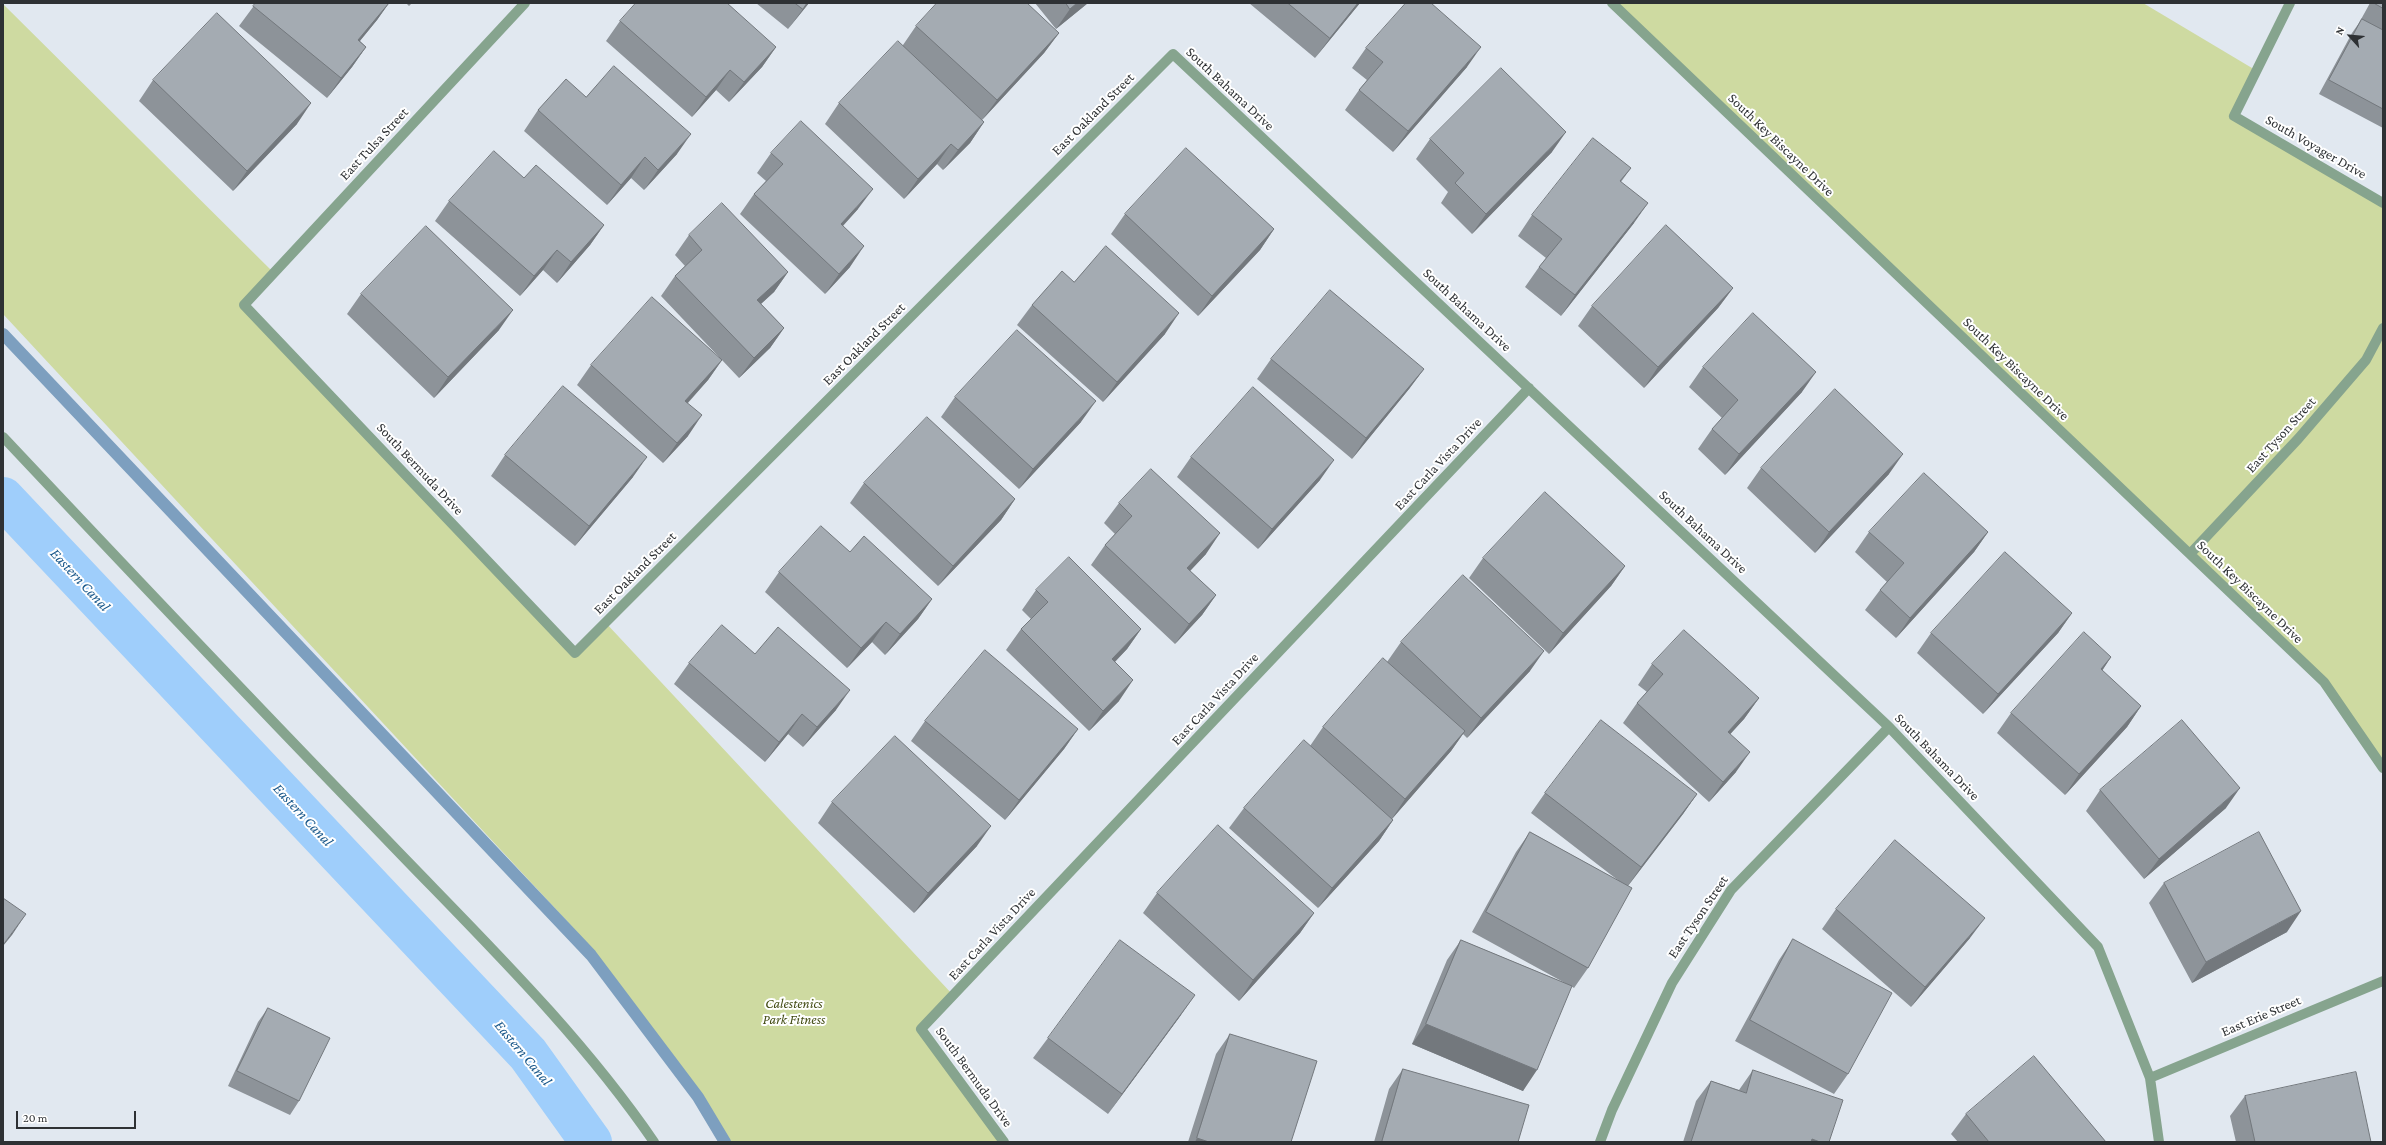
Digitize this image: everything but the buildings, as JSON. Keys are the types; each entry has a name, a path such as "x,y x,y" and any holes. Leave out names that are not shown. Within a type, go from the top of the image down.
{"street":[{"name":"East Tulsa Street","path":"244,305 525,3"},
{"name":"South Voyager Drive","path":"2290,3 2234,116 2383,203"},
{"name":"South Key Biscayne Drive","path":"1619,5 2324,682 2383,768"},
{"name":"South Bahama Drive","path":"1173,54 1889,727 2098,947 2150,1078 2159,1142"},
{"name":"East Oakland Street","path":"575,653 1173,54"},
{"name":"South Bermuda Drive","path":"244,305 575,653"},
{"name":"East Tyson Street","path":"2190,554 2298,439 2366,360 2383,328"},
{"name":"East Carla Vista Drive","path":"921,1029 1529,388"},
{"path":"3,437 199,646 514,973 567,1031 625,1099 654,1142"},
{"name":"East Tyson Street","path":"1600,1142 1612,1110 1672,984 1731,890 1889,727"},
{"name":"East Erie Street","path":"2150,1078 2383,981"},
{"name":"South Bermuda Drive","path":"921,1029 1004,1142"}],"green space":[{"path":"1612,3 2143,3 2257,71 2234,116 2383,203 2383,768 2324,682"},
{"name":"Calestenics Park Fitness","path":"3,4 274,273 244,304 574,653 605,622 953,995 921,1029 1004,1142 728,1142 723,1130 577,932 3,314"}],"waterway":[{"path":"3,334 591,955 698,1097 725,1142"},
{"name":"Eastern Canal","path":"3,498 528,1054 591,1142"}]}
